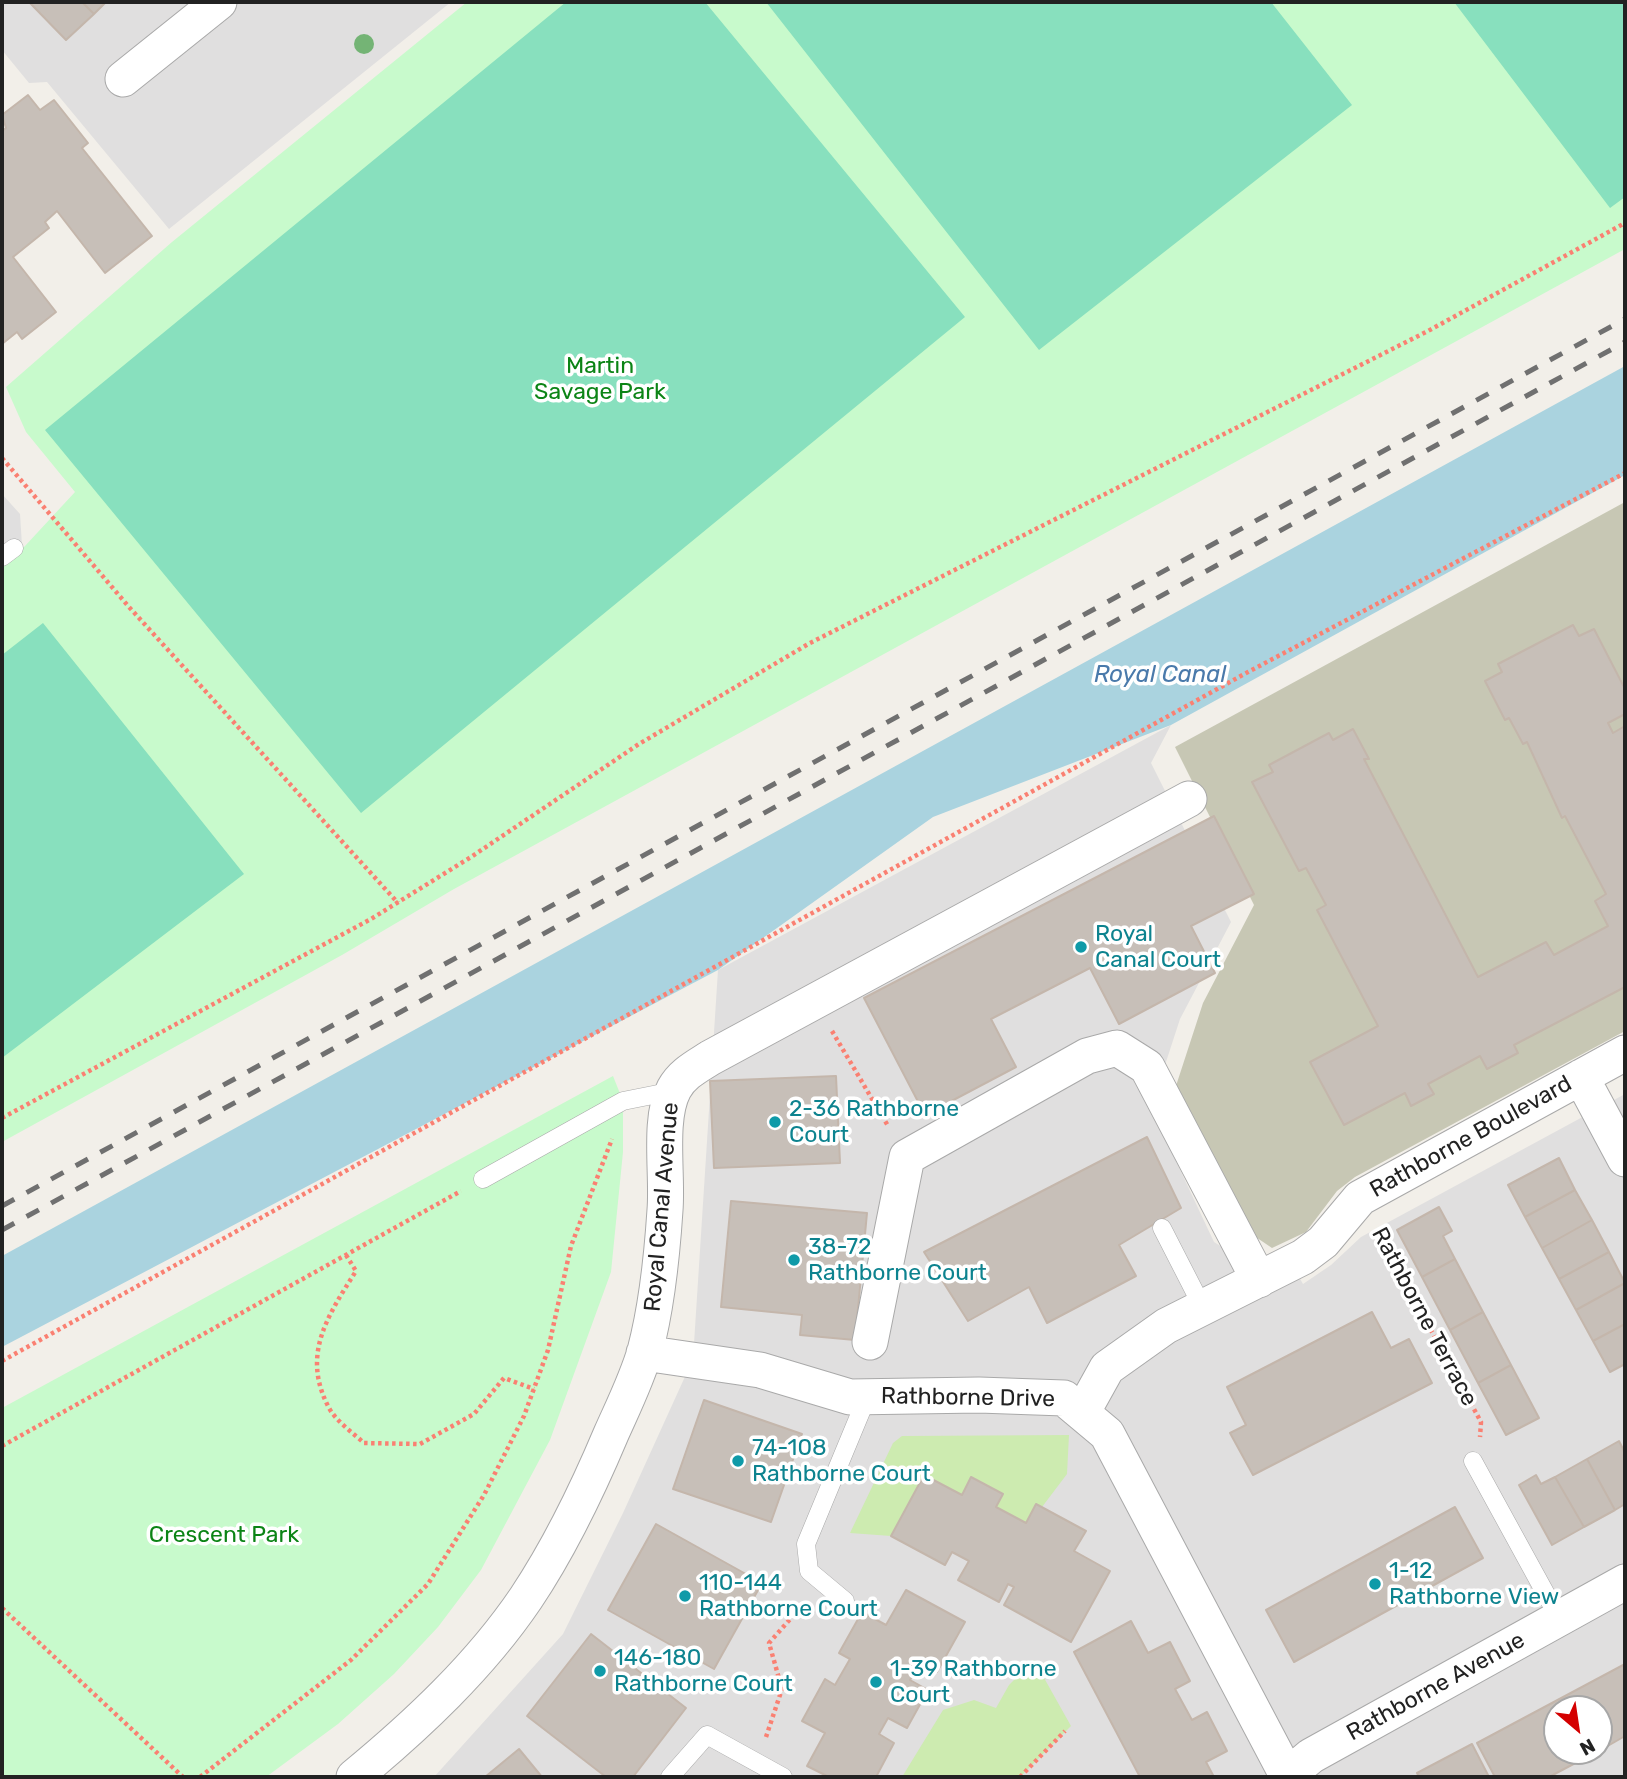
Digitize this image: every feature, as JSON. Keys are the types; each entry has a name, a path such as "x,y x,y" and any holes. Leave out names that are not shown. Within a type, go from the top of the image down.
{"street":[{"path":"123,79 219,2"},
{"name":"Royal Canal Avenue","path":"354,1777 391,1746 463,1675 524,1600 559,1543 599,1464 645,1353 659,1267 665,1208 667,1119 673,1091 683,1076 710,1058 1189,799"},
{"path":"870,1342 907,1157 1087,1056 1117,1048 1147,1067 1259,1280"},
{"name":"Rathborne Boulevard","path":"1082,1413 1107,1368 1166,1326 1303,1257 1323,1242 1360,1198 1625,1053"},
{"path":"1581,1077 1625,1159"},
{"name":"Rathborne Drive","path":"645,1353 760,1370 850,1397 979,1395 1064,1398 1107,1434 1287,1777"},
{"name":"Rathborne Avenue","path":"1287,1777 1311,1756 1625,1582"}],"lane":[{"path":"483,1179 623,1101 673,1091"},
{"path":"1162,1228 1203,1308"},
{"path":"845,1601 809,1571 806,1544 867,1397"},
{"path":"1473,1461 1559,1619"},
{"path":"670,1777 707,1735 783,1777"}],"path":[{"path":"2,1118 398,903 639,744 810,643 1428,331 1625,223"},
{"path":"2,458 129,607 398,903"},
{"path":"2,1361 595,1036 1165,718 1625,473"},
{"path":"815,1002 907,1157"},
{"path":"200,1777 207,1776 351,1660 428,1584 484,1495 524,1416 548,1350 571,1246 623,1101"},
{"path":"2,1446 483,1179"},
{"name":"Rathborne Terrace","path":"1360,1198 1480,1422 1480,1439 1486,1453 1473,1461"},
{"path":"346,1255 356,1272 328,1315 315,1362 330,1409 364,1443 420,1444 474,1414 504,1378 534,1389"},
{"path":"2,1608 183,1777"},
{"path":"757,1763 782,1689 769,1643 800,1608 820,1616"},
{"path":"1020,1777 1065,1731"}],"shaded area":[{"path":"2,2 451,2 169,229 47,82 29,83 2,50"},
{"path":"2,494 20,514 22,546 2,562"},
{"path":"1625,502 1625,1031 1355,1177 1337,1191 1306,1232 1272,1248 1238,1225 1174,1092 1203,1003 1254,905 1175,747"},
{"path":"1171,725 1151,763 1231,922 1180,1019 1151,1108 1214,1242 1249,1264 1283,1249 1303,1284 1331,1265 1361,1237 1625,1094 1625,1777 434,1777 563,1634 623,1513 693,1359 718,970"}],"green space":[{"name":"Martin Savage Park","path":"467,2 1625,2 1625,249 454,889 342,955 2,1142 2,565 25,546 75,492 26,432 6,387 172,242"},
{"path":"566,2 705,2 965,317 361,813 45,430"},
{"path":"766,2 1271,2 1352,105 1039,350"},
{"path":"1454,2 1625,2 1625,197 1610,208"},
{"path":"43,623 244,874 2,1058 2,655"},
{"name":"Crescent Park","path":"613,1076 623,1101 623,1152 611,1272 550,1440 481,1570 438,1627 394,1674 338,1724 266,1777 2,1777 2,1408"},
{"path":"1069,1435 1067,1474 1042,1507 1036,1504 1026,1523 996,1507 1002,1494 972,1477 962,1495 925,1475 891,1536 850,1533 893,1443 902,1436"},
{"path":"1034,1660 1071,1726 1020,1777 902,1777 943,1710 974,1700 996,1708 1009,1685"}],"water":[{"name":"Royal Canal","path":"1625,366 1625,475 1171,725 933,817 718,970 2,1347 2,1256"}],"building":[{"path":"29,2 82,2 94,14 66,40"},
{"path":"82,2 106,2 94,14"},
{"path":"28,95 40,110 54,100 88,143 82,148 152,236 105,273 57,211 45,222 49,228 13,257 56,312 22,339 17,332 2,344 2,131 6,128 2,115"},
{"path":"1573,625 1579,636 1594,629 1625,689 1625,714 1608,723 1613,733 1625,726 1625,987 1514,1045 1518,1053 1487,1069 1480,1056 1428,1084 1434,1094 1411,1106 1405,1093 1344,1125 1310,1062 1378,1026 1317,910 1326,905 1306,868 1299,871 1252,782 1273,772 1269,765 1329,733 1333,740 1353,729 1369,759 1364,759 1478,977 1546,942 1554,955 1608,926 1595,901 1606,894 1565,816 1562,818 1527,742 1523,744 1509,718 1505,720 1485,681 1502,672 1498,664"},
{"name":"Royal Canal Court","path":"1214,816 1254,894 1191,926 1215,973 1119,1024 1090,968 991,1019 1016,1067 925,1115 864,998"},
{"name":"2-36 Rathborne Court","path":"836,1076 840,1163 714,1168 710,1081"},
{"path":"1147,1137 1181,1208 1119,1245 1136,1276 1047,1323 1029,1287 968,1321 924,1252"},
{"path":"1559,1158 1575,1190 1525,1217 1508,1185"},
{"path":"1575,1190 1592,1220 1542,1248 1525,1217"},
{"name":"38-72 Rathborne Court","path":"731,1201 867,1213 855,1340 800,1335 802,1315 721,1307"},
{"path":"1439,1207 1452,1231 1443,1236 1455,1259 1422,1277 1397,1230"},
{"path":"1592,1220 1609,1252 1559,1279 1542,1248"},
{"path":"1609,1252 1625,1283 1576,1310 1559,1279"},
{"path":"1455,1259 1483,1312 1450,1330 1422,1277"},
{"path":"1625,1283 1625,1324 1593,1341 1576,1310"},
{"path":"1372,1312 1391,1348 1409,1339 1432,1383 1253,1475 1230,1433 1246,1425 1227,1387"},
{"path":"1483,1312 1511,1365 1478,1383 1450,1330"},
{"path":"1625,1324 1625,1364 1610,1372 1593,1341"},
{"path":"1511,1365 1539,1418 1506,1435 1478,1383"},
{"name":"74-108 Rathborne Court","path":"704,1400 802,1434 771,1522 673,1489"},
{"path":"1619,1441 1625,1453 1625,1504 1615,1510 1587,1459"},
{"path":"1587,1459 1615,1510 1584,1527 1555,1477"},
{"path":"924,1475 962,1495 971,1477 1003,1494 996,1507 1026,1523 1036,1504 1086,1531 1074,1551 1110,1571 1071,1642 1004,1605 1014,1587 1008,1584 999,1602 958,1580 969,1561 952,1552 945,1565 891,1536"},
{"path":"1536,1475 1541,1484 1555,1477 1584,1527 1552,1545 1519,1485"},
{"name":"1-12 Rathborne View","path":"1455,1507 1483,1558 1294,1662 1266,1610"},
{"name":"110-144 Rathborne Court","path":"656,1524 762,1583 714,1669 608,1610"},
{"name":"1-39 Rathborne Court","path":"906,1590 965,1622 937,1672 920,1662 910,1680 928,1690 907,1728 888,1718 879,1734 894,1743 876,1777 829,1777 807,1766 825,1733 802,1721 825,1679 835,1685 850,1659 839,1653 862,1612 886,1625"},
{"path":"1131,1621 1148,1653 1170,1642 1190,1681 1175,1689 1192,1720 1207,1712 1227,1751 1206,1762 1214,1777 1140,1777 1074,1652"},
{"name":"146-180 Rathborne Court","path":"591,1634 686,1708 633,1777 606,1777 527,1716"},
{"path":"1625,1664 1625,1736 1613,1743 1613,1695 1567,1695"},
{"path":"1543,1708 1543,1765 1572,1765 1549,1777 1495,1777 1477,1743"},
{"path":"1472,1744 1489,1777 1419,1777 1417,1773"},
{"path":"519,1749 542,1777 485,1777"}],"railway":[{"path":"2,1206 1625,319"},
{"path":"2,1230 1625,342"}],"place":[{"name":"Royal Canal Court","path":"1081,947"},
{"name":"2-36 Rathborne Court","path":"775,1122"},
{"name":"38-72 Rathborne Court","path":"794,1260"},
{"name":"74-108 Rathborne Court","path":"738,1461"},
{"name":"1-12 Rathborne View","path":"1375,1584"},
{"name":"110-144 Rathborne Court","path":"685,1596"},
{"name":"146-180 Rathborne Court","path":"600,1671"},
{"name":"1-39 Rathborne Court","path":"876,1682"}]}
